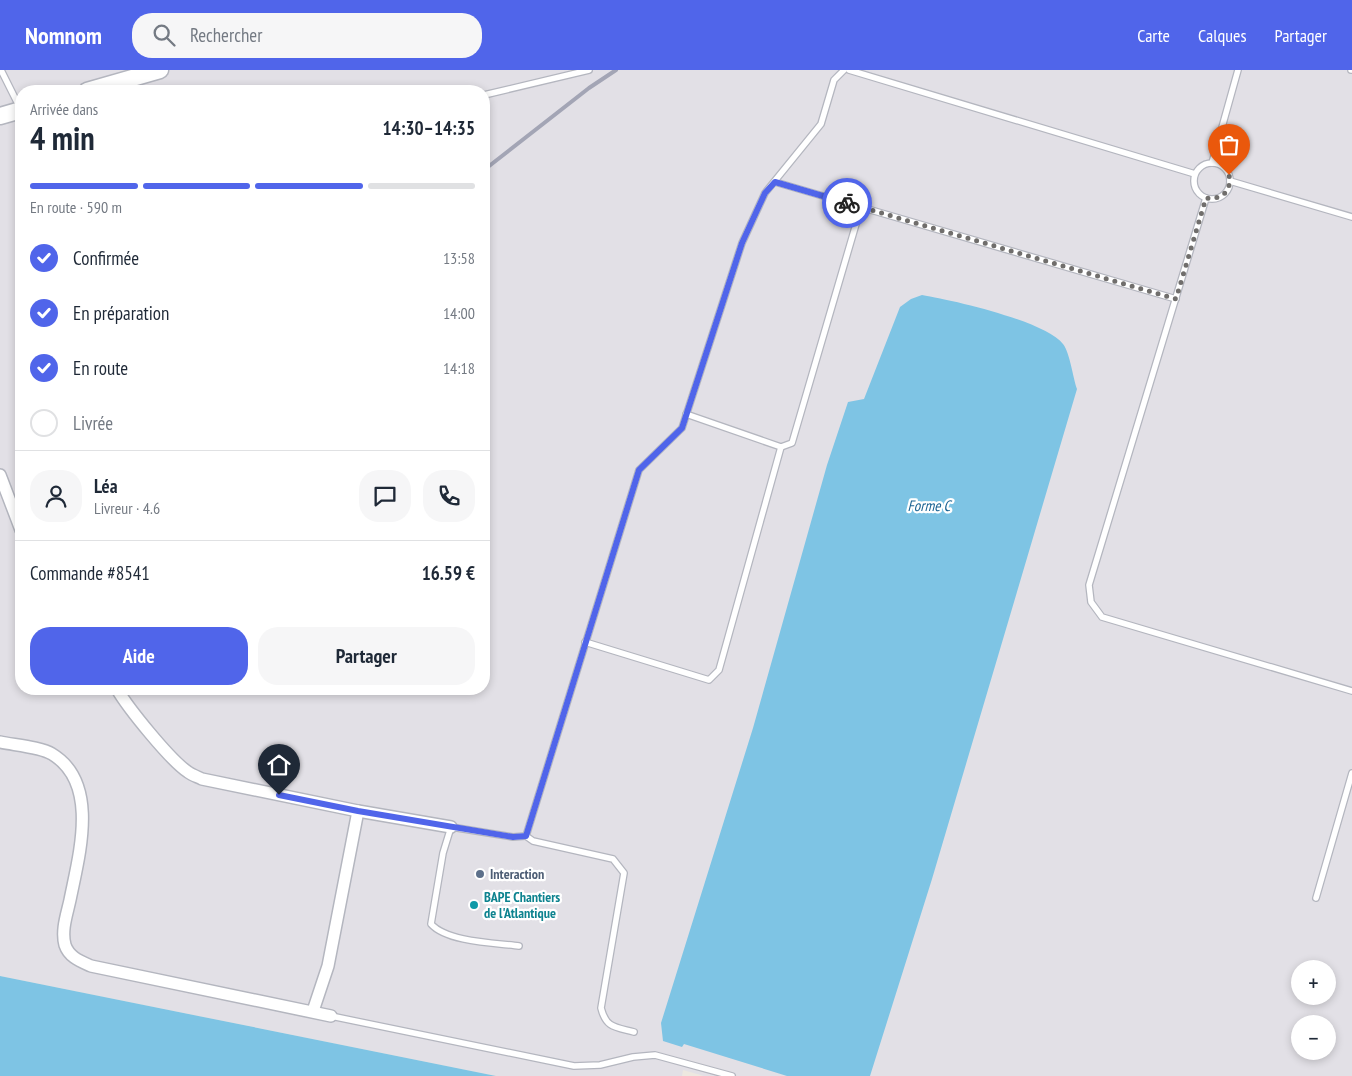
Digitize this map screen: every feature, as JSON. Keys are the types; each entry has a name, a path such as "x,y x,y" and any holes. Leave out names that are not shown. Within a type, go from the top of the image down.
{"street":[{"path":"108,85 160,70"},
{"path":"0,116 15,112"},
{"path":"0,475 15,514"},
{"path":"121,695 175,761 189,773 202,779 358,811 451,827"},
{"path":"0,742 51,753 74,775 83,817 78,860 64,932 66,946 70,954 77,960 91,966 331,1016"},
{"path":"312,1011 328,966 358,811"}],"lane":[{"path":"1,70 15,98"},
{"path":"490,94 589,70"},
{"path":"526,836 639,470 682,428 742,243 765,193 821,124 834,80 844,70"},
{"path":"849,70 1195,174"},
{"path":"1212,163 1238,70"},
{"path":"1212,163 1222,166 1230,181 1227,192 1223,196 1206,198 1201,196 1194,186 1195,174 1202,166 1212,163"},
{"path":"1230,181 1352,217"},
{"path":"775,182 1176,299"},
{"path":"1206,198 1089,585 1091,602 1102,617 1352,691"},
{"path":"686,414 781,447 792,443 861,207"},
{"path":"585,642 709,680 719,670 781,447"},
{"path":"1316,898 1352,774"},
{"path":"519,946 449,936 437,931 431,924 443,852 451,827 513,837 526,836 533,841 613,859 624,873 601,1008 604,1019 612,1026 634,1032"},
{"path":"331,1016 524,1054 574,1066 600,1065 633,1057 655,1055 732,1076"}],"shaded area":[{"path":"0,70 1352,70 1352,1076 704,1076 683,1070 682,1076 496,1076 0,976"}],"water":[{"name":"Forme C","path":"922,295 997,313 1038,327 1053,335 1065,348 1077,389 932,879 870,1076 787,1076 684,1044 682,1047 663,1041 661,1023 753,728 827,465 848,402 864,399 900,307 911,299"},
{"path":"0,976 496,1076 0,1076"}],"railway":[{"path":"490,165 589,88 616,70"}],"way so far":[{"path":"847,203 1176,299 1206,198 1218,198 1227,192 1230,181 1229,175"}],"place":[{"name":"Interaction","path":"480,874"},
{"name":"BAPE Chantiers de l'Atlantique","path":"474,905"}],"route":[{"path":"279,795 416,822 513,837 526,836 639,470 682,428 742,243 765,193 775,182 847,203"}]}
